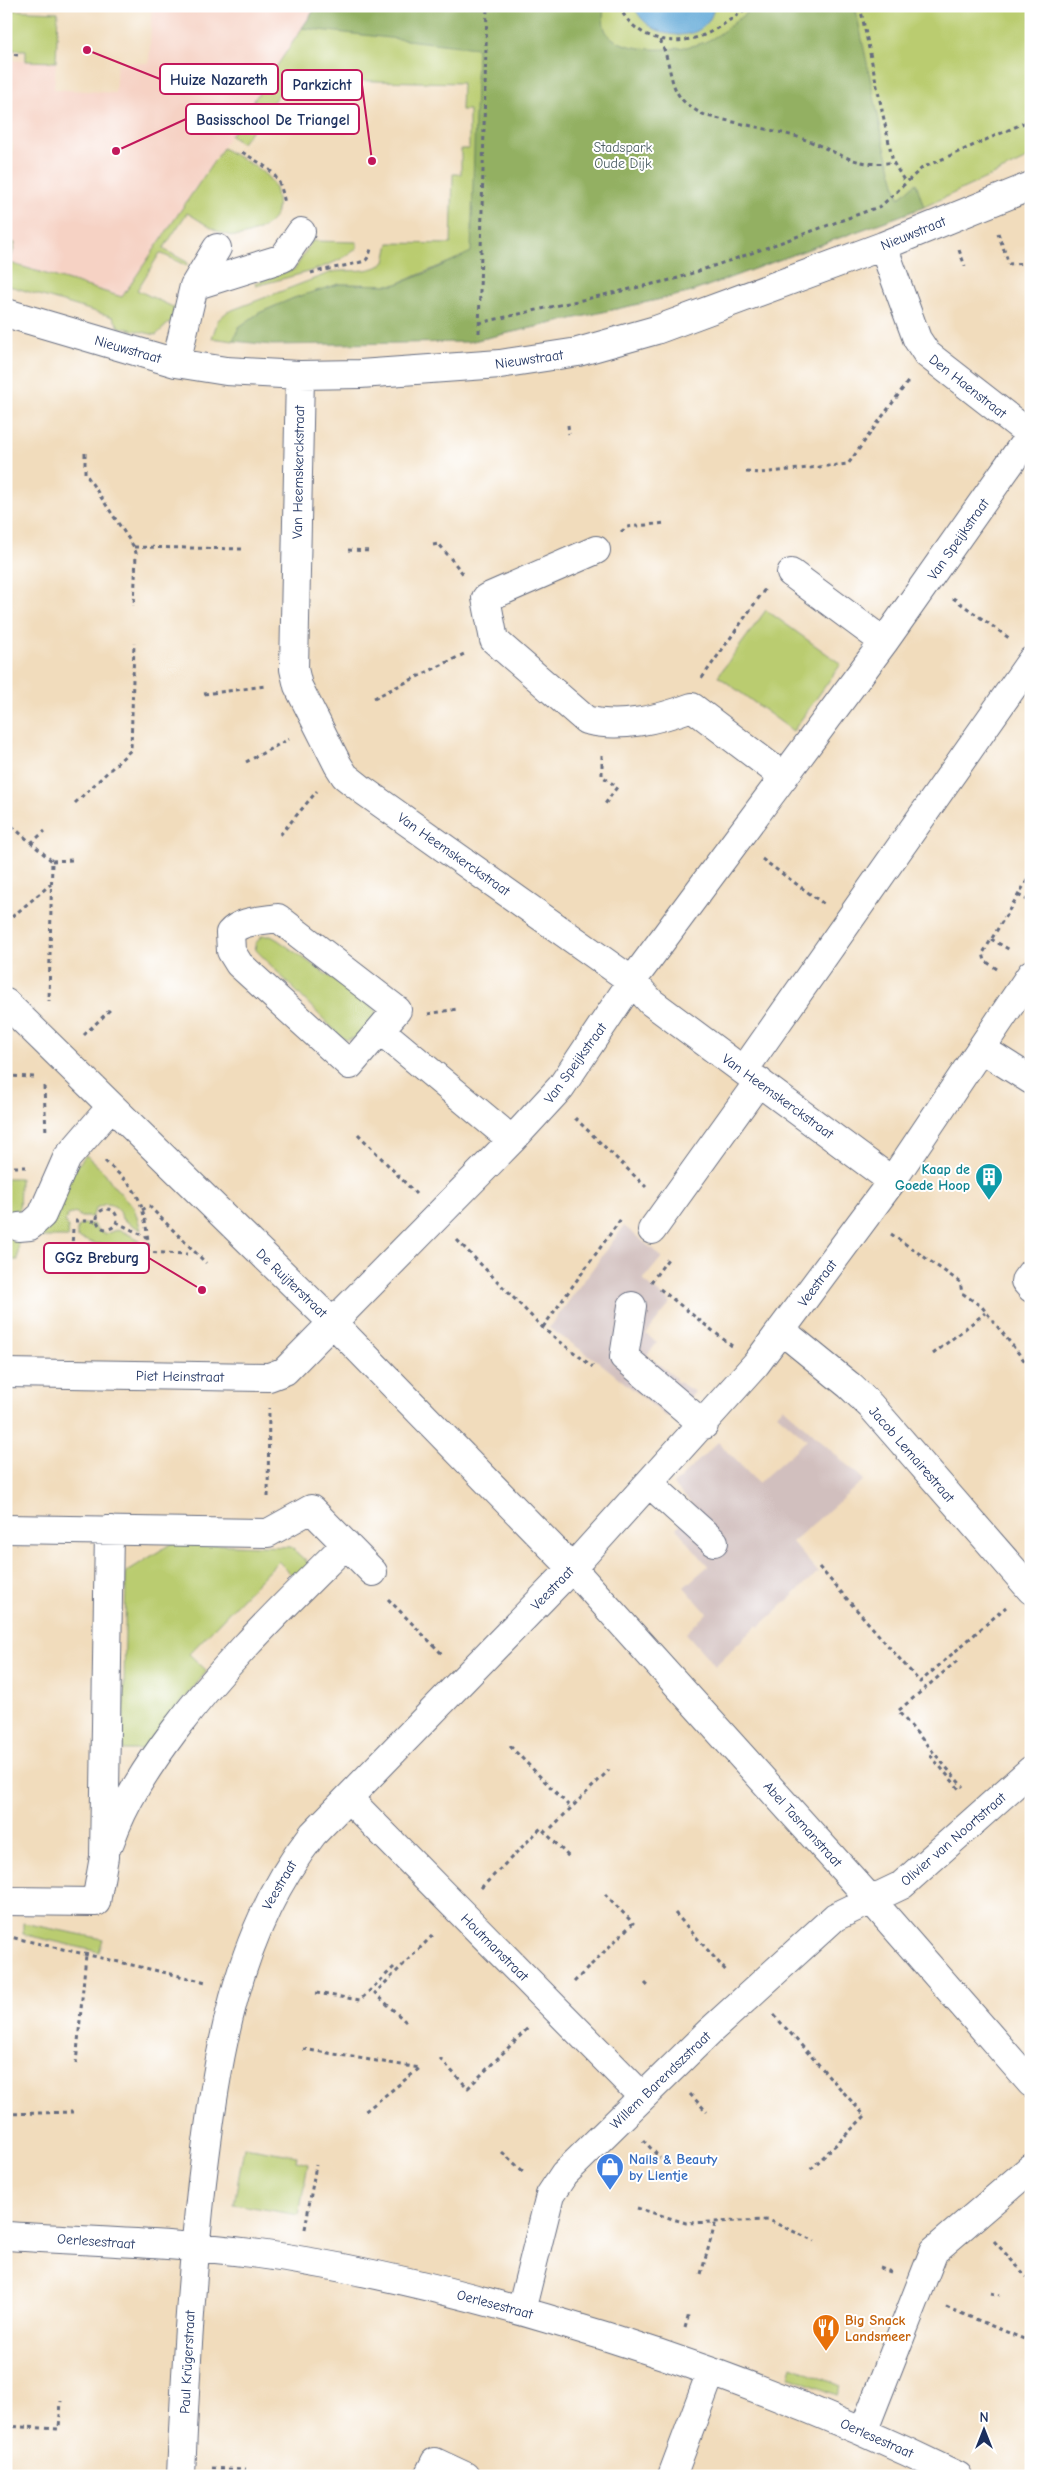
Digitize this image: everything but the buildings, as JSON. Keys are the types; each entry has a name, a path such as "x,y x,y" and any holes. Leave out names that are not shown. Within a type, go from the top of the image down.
{"street":[{"name":"Nieuwstraat","path":"6,313 176,363 226,371 300,375 419,371 478,366 563,354 656,330 883,246 1031,186"},
{"path":"194,286 283,258 292,223"},
{"name":"Den Haenstraat","path":"883,246 917,339 926,354 1030,435"},
{"path":"176,363 194,286 217,248"},
{"name":"Van Heemskerckstraat","path":"300,375 294,658 297,683 318,727 345,776 632,981 650,1002 892,1181"},
{"name":"Van Speijkstraat","path":"332,1322 552,1097 632,981 884,642 1030,435"},
{"path":"596,550 486,598 494,640 586,720 603,724 641,721 665,717 692,708 784,777"},
{"path":"791,573 884,642"},
{"path":"652,1230 752,1076 848,921 1023,652"},
{"path":"278,918 396,1010 380,1030 350,1065 240,964 231,951 230,933 236,926 278,918"},
{"name":"Veestraat","path":"195,2248 216,2080 235,1989 256,1926 274,1890 294,1857 313,1834 572,1568 704,1425 756,1364 892,1181 1027,980"},
{"name":"De Ruijterstraat","path":"6,1003 52,1060 111,1107 332,1322 572,1568"},
{"path":"380,1030 512,1140"},
{"path":"982,1049 1031,1080"},
{"path":"19,1227 30,1226 42,1215 66,1158 111,1107"},
{"path":"1031,1273 1025,1281 1031,1288"},
{"path":"632,1306 624,1357 704,1425"},
{"name":"Piet Heinstraat","path":"6,1373 269,1377 285,1371 332,1322"},
{"name":"Jacob Lemairestraat","path":"781,1330 850,1386 870,1405 1029,1589"},
{"path":"650,1484 714,1542"},
{"path":"6,1529 268,1533 311,1509 374,1572"},
{"path":"6,1901 96,1902 104,1857 109,1530"},
{"path":"104,1857 120,1814 144,1772 204,1692 247,1643 346,1544"},
{"name":"Abel Tasmanstraat","path":"572,1568 872,1901 1031,2083"},
{"name":"Olivier van Noortstraat","path":"872,1901 902,1884 1031,1770"},
{"name":"Houtmanstraat","path":"348,1798 642,2096"},
{"name":"Willem Barendszstraat","path":"521,2311 554,2187 642,2096 835,1918 872,1901"},
{"path":"863,2432 934,2251 1031,2168"},
{"name":"Oerlesestraat","path":"6,2236 195,2248 300,2261 415,2284 521,2311 638,2345 863,2432 958,2476"},
{"name":"Paul Krügerstraat","path":"181,2476 195,2248"},
{"path":"672,2476 711,2372"},
{"path":"428,2476 435,2462 465,2476"}],"path":[{"path":"478,366 487,6"},
{"path":"619,6 634,28 645,35 660,40 687,40 703,35 750,6"},
{"path":"860,6 893,162 905,182"},
{"path":"660,40 677,94 685,104 694,110 707,116 795,136 861,163 881,164 893,162"},
{"path":"6,54 19,55"},
{"path":"479,323 675,279 881,206 922,168 1031,120"},
{"path":"242,152 273,172 283,194 292,223"},
{"path":"987,204 1009,264 1031,263"},
{"path":"746,472 760,473 848,464 926,354"},
{"path":"568,425 570,434"},
{"path":"85,453 85,473 134,547 136,553 134,606"},
{"path":"627,527 666,522"},
{"path":"433,545 439,544 439,547 486,598"},
{"path":"134,547 244,548"},
{"path":"348,550 372,551"},
{"path":"692,708 691,693 775,575 791,573"},
{"path":"929,580 1023,652"},
{"path":"374,698 414,676 494,640"},
{"path":"75,803 131,750 134,643"},
{"path":"204,694 297,683"},
{"path":"246,762 302,732 318,727"},
{"path":"280,835 338,765"},
{"path":"603,807 617,787 606,778"},
{"path":"6,821 52,861 72,860"},
{"path":"31,843 45,830"},
{"path":"737,840 848,921"},
{"path":"52,861 52,1060"},
{"path":"1027,980 985,961 983,953 1030,872"},
{"path":"6,922 52,884"},
{"path":"1018,895 1031,902"},
{"path":"1001,913 1005,916"},
{"path":"6,1076 52,1060 112,1008"},
{"path":"44,1082 45,1133 49,1140"},
{"path":"552,1097 668,1208"},
{"path":"358,1134 543,1327 596,1370"},
{"path":"142,1210 149,1206 206,1263"},
{"path":"109,1209 114,1212 116,1222 112,1227 106,1229 100,1226 97,1221 100,1211 109,1209"},
{"path":"543,1327 627,1211 675,1248 651,1282 756,1364"},
{"path":"866,1217 960,1282 962,1293 982,1307 984,1313 1031,1369"},
{"path":"72,1250 73,1221 97,1221"},
{"path":"116,1222 148,1238"},
{"path":"64,1260 67,1251 72,1250 187,1254"},
{"path":"933,1354 984,1313"},
{"path":"268,1533 269,1377"},
{"path":"819,1567 920,1682 1029,1589"},
{"path":"374,1572 374,1586 466,1677"},
{"path":"957,1661 898,1711 983,1813"},
{"path":"510,1746 570,1808"},
{"path":"930,1754 983,1813"},
{"path":"551,1828 609,1770"},
{"path":"406,2022 375,1993 541,1828 570,1858"},
{"path":"440,2059 468,2088 633,1923 605,1894"},
{"path":"675,1914 865,2116 809,2171"},
{"path":"6,1936 235,1989"},
{"path":"76,2064 86,1954"},
{"path":"316,1993 360,2000 394,1967"},
{"path":"645,1983 649,1987"},
{"path":"303,2049 420,2068 363,2113"},
{"path":"6,2114 73,2112"},
{"path":"300,2261 316,2165"},
{"path":"637,2208 686,2223 768,2220 815,2241"},
{"path":"973,2217 1027,2278"},
{"path":"701,2274 716,2221"},
{"path":"991,2292 1000,2295"},
{"path":"916,2295 1031,2342"},
{"path":"6,2426 59,2430 62,2401"}],"shaded area":[{"path":"152,6 317,6 122,297 9,263 15,243 6,240 6,211 10,211 13,143 6,142 6,60 56,62 54,89 115,93 117,63 149,63"},
{"path":"624,1226 662,1257 643,1280 671,1303 646,1334 657,1343 647,1355 676,1378 675,1380 695,1392 668,1418 599,1362 549,1328"},
{"path":"783,1407 864,1480 792,1542 818,1572 759,1627 757,1625 715,1666 686,1633 707,1613 684,1587 708,1566 676,1528 696,1508 673,1485 718,1442 758,1483 807,1440 777,1414"}],"green space":[{"name":"Stadspark Oude Dijk","path":"786,5 855,6 884,144 899,198 916,183 924,207 688,293 468,342 272,345 233,341 239,327 259,313 294,298 339,284 394,285 426,273 471,252 477,48 302,28 317,6 604,6 604,27 607,33 615,40 639,48 669,49 695,45 712,39 755,7"},
{"name":"Stadspark Oude Dijk","path":"317,6 1031,6 1031,157 924,207 688,293 468,342 471,253 394,285 339,284 294,298 259,313 239,327 233,341 212,338 218,320 227,312 332,272 367,270 379,266 385,262 389,243 451,244 453,174 461,174 461,149 469,149 469,110 461,110 462,83 290,79 242,143 230,136"},
{"path":"8,10 58,12 56,62 26,61 26,50 6,50"},
{"path":"223,148 257,168 269,178 276,195 276,214 269,223 257,231 232,236 220,232 187,213 163,249 187,262 187,266 160,253 137,290 175,308 171,321 156,335 119,327 113,317 6,285 6,240 15,243 10,263 122,297"},
{"path":"312,241 357,242 357,248 336,262 323,267 256,286 255,283 295,269"},
{"path":"766,610 841,664 793,731 718,676"},
{"path":"262,936 271,936 278,940 376,1010 377,1017 358,1037 346,1040 340,1036 256,950 255,944"},
{"path":"86,1155 105,1173 134,1208 141,1230 122,1219 120,1212 116,1208 105,1204 96,1208 92,1217 81,1217 76,1213 68,1215 65,1222 68,1228 68,1237 36,1237 71,1174"},
{"path":"6,1178 20,1178 18,1260 6,1260"},
{"path":"82,1224 93,1224 97,1230 106,1234 118,1229 140,1240 131,1245 95,1244 77,1237 77,1229"},
{"path":"172,1543 291,1547 311,1566 297,1580 278,1561 189,1654 207,1671 143,1750 123,1750 126,1572"},
{"path":"23,1923 103,1939 99,1952 23,1934"},
{"path":"244,2147 297,2156 296,2161 308,2164 299,2215 234,2204"},
{"path":"792,2366 841,2386 837,2395 789,2376"}],"water":[{"path":"634,6 714,6 710,19 701,28 690,34 677,35 664,33 652,27 641,18"}],"place":[{"name":"Huize Nazareth","path":"87,50"},
{"name":"Basisschool De Triangel","path":"116,151"},
{"name":"Parkzicht","path":"372,161"},
{"name":"Kaap de Goede Hoop","path":"989,1201"},
{"name":"GGz Breburg","path":"202,1290"},
{"name":"Nails & Beauty by Lientje","path":"610,2191"},
{"name":"Big Snack Landsmeer","path":"826,2352"}]}
